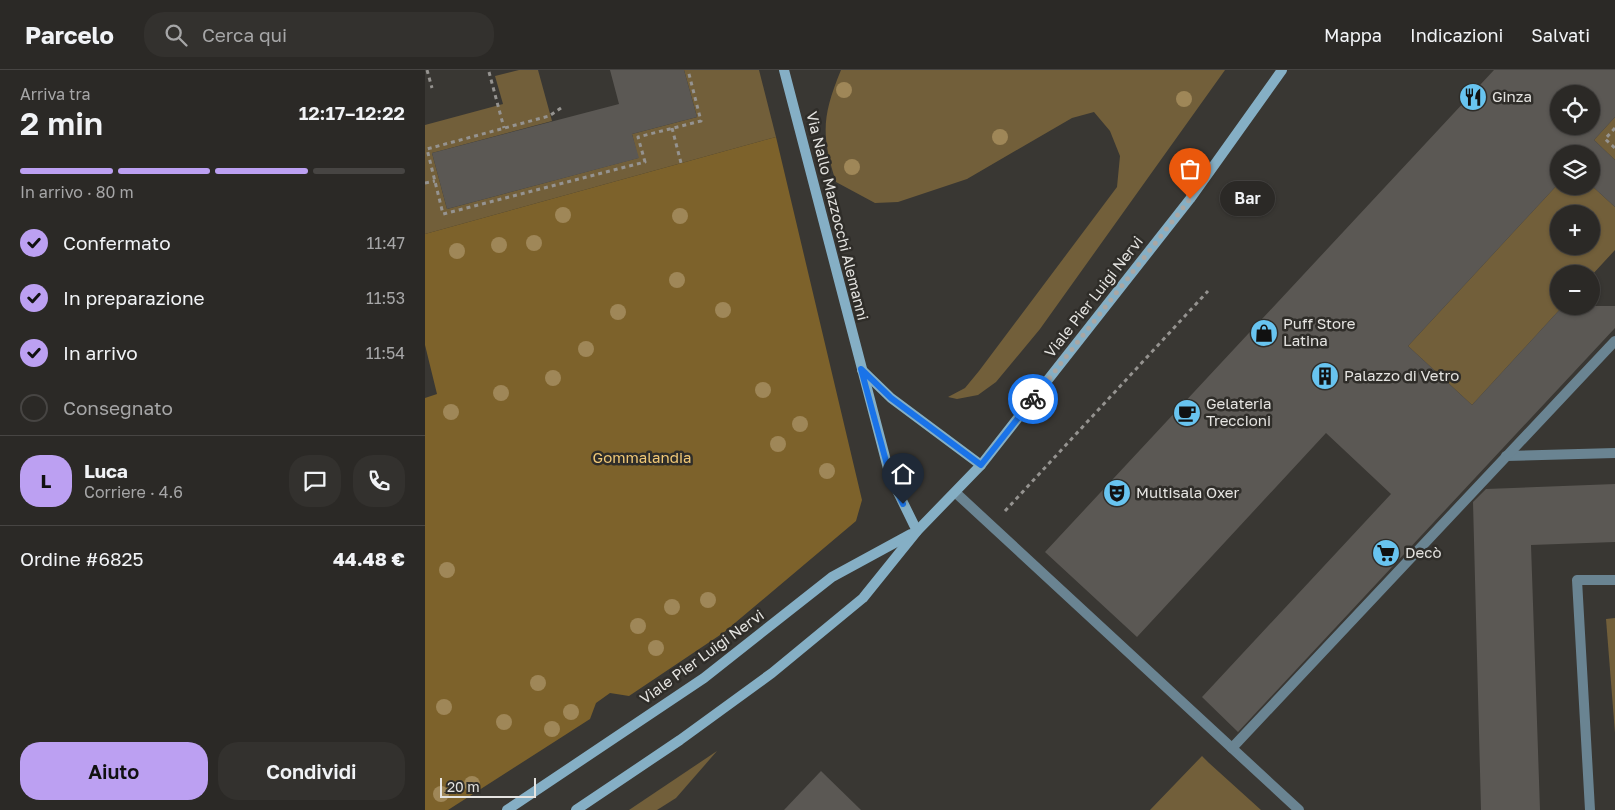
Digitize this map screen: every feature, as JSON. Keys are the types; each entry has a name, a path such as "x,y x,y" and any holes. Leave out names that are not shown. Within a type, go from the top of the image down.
{"street":[{"name":"Via Nallo Mazzocchi Alemanni","path":"784,70 890,476 917,531"},
{"name":"Viale Pier Luigi Nervi","path":"576,810 680,740 772,673 863,598 917,531 956,493 981,465 1190,199 1282,70"},
{"path":"861,369 891,398 981,465"},
{"name":"Viale Pier Luigi Nervi","path":"507,810 704,678 832,577 917,531"}],"lane":[{"path":"1232,748 1615,341"},
{"path":"1506,456 1615,453"},
{"path":"956,493 1299,810"},
{"path":"1590,810 1577,580 1615,580"}],"path":[{"path":"427,70 432,88"},
{"path":"561,108 549,116 427,149 443,214 645,162 638,137 701,120 688,70"},
{"path":"489,72 505,128"},
{"path":"672,128 681,163"},
{"path":"1615,128 1605,139 1615,148"},
{"path":"425,183 435,181"},
{"path":"992,526 1208,291"}],"shaded area":[{"path":"519,70 538,70 552,121 432,153 447,209 638,158 632,134 697,117 684,70 759,70 776,137 425,234 425,125 503,104 495,76"},
{"path":"841,70 1225,70 1040,329 996,382 978,395 957,399 948,397 965,388 979,371 1117,187 1120,156 1110,131 1094,112 1072,118 967,179 898,202 875,203 836,182 831,166 826,138 827,113"},
{"path":"1615,117 1615,160 1594,140"},
{"path":"1550,193 1550,195 1600,195 1600,193 1615,207 1615,250 1600,266 1550,265 1550,315 1555,315 1472,405 1408,346"},
{"path":"1615,618 1615,733 1606,619"},
{"path":"717,751 676,798 657,810 629,810"},
{"path":"1202,756 1209,763 1261,810 1150,810"}],"green space":[{"name":"Gommalandia","path":"776,137 862,500 856,521 723,633 629,696 610,693 596,703 590,719 448,810 425,810 425,398 437,394 425,345 425,234"}],"building":[{"path":"610,70 684,70 697,117 632,134 639,158 447,209 432,153 619,104"},
{"name":"Palazzo di Vetro","path":"1494,70 1615,70 1615,117 1600,133 1600,85 1550,85 1550,135 1599,135 1594,140 1599,145 1550,145 1550,193 1408,346 1472,405 1555,315 1600,315 1600,306 1615,306 1615,328 1238,732 1202,697 1391,494 1326,433 1137,637 1045,552"},
{"name":"Palazzo di Vetro","path":"1600,146 1615,160 1615,207 1600,193"},
{"path":"1615,484 1615,542 1531,545 1540,810 1481,810 1473,502 1486,489"},
{"path":"821,771 861,810 784,810"}],"way so far":[{"path":"1033,399 1190,199"}],"place":[{"name":"Ginza","path":"1473,97"},
{"name":"Bar","path":"1190,199"},
{"name":"Puff Store Latina","path":"1264,333"},
{"name":"Palazzo di Vetro","path":"1325,376"},
{"name":"Gelateria Treccioni","path":"1187,413"},
{"name":"Multisala Oxer","path":"1117,493"},
{"name":"Decò","path":"1386,553"}],"route":[{"path":"903,504 890,476 861,369 891,398 981,465 1033,399"}]}
